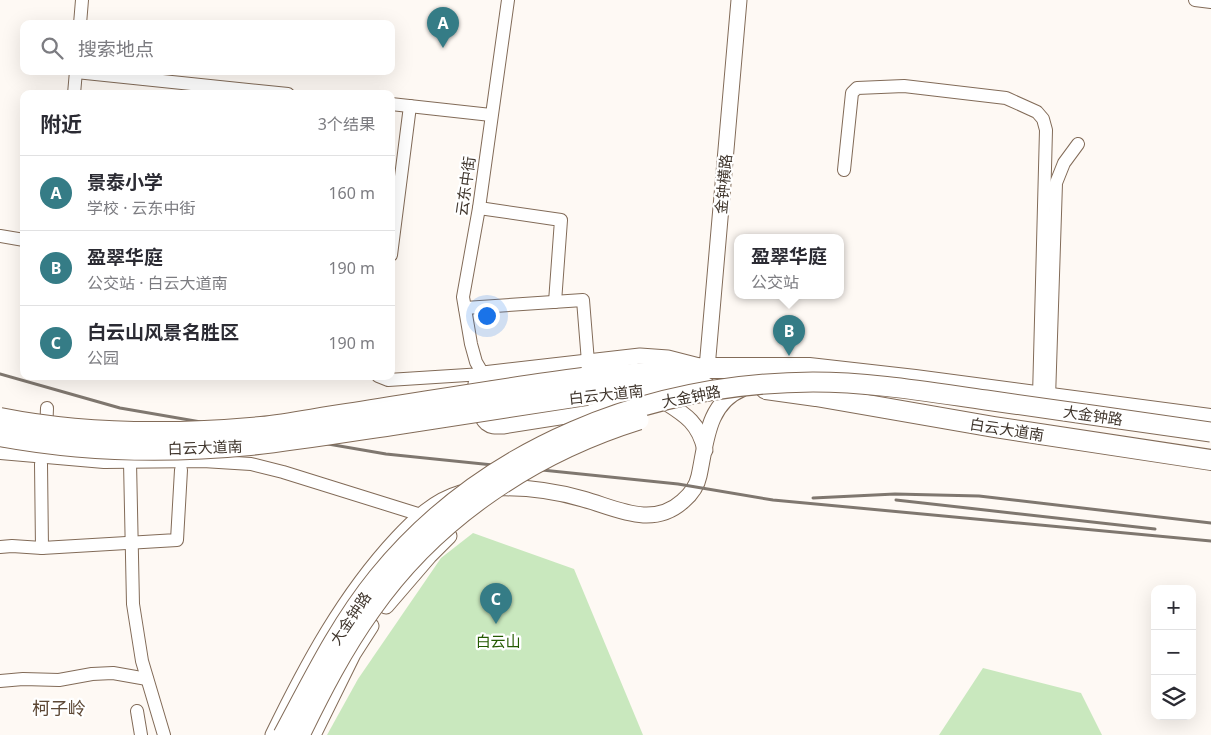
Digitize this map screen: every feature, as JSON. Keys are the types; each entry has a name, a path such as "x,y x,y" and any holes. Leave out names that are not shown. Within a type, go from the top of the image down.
{"highway":[{"name":"白云大道南","path":"0,418 34,424 119,431 176,432 227,429 288,423 586,378 707,368 793,368 823,370 1211,419"},
{"name":"白云大道南","path":"0,436 29,441 115,448 174,449 248,445 330,434 586,378 678,388 744,388 816,396 1010,430 1211,460"}],"main road":[{"name":"大金钟路","path":"284,735 324,657 352,614 378,577 424,527 489,476 525,454 579,429 620,413 688,395 732,388 779,383 846,383 921,391 1211,432"},
{"name":"大金钟路","path":"300,735 336,664 366,617 389,586 433,537 497,487 536,463 625,425 675,410 730,400 789,395 838,395 898,400 1211,445"}],"street":[{"path":"80,20 82,0"},
{"name":"云东中街","path":"483,374 476,362 471,344 464,297 479,208 508,0"},
{"name":"金钟横路","path":"707,368 739,0"},
{"path":"1194,0 1211,2"},
{"path":"74,90 76,75"},
{"path":"105,75 249,90"},
{"path":"844,170 852,93 857,88 904,86 1006,98 1037,112 1043,118 1046,130 1044,397"},
{"path":"395,104 491,115"},
{"path":"395,224 410,106"},
{"path":"1044,397 1056,183 1064,163 1078,144"},
{"path":"479,208 561,220 555,302"},
{"path":"0,236 20,239"},
{"path":"395,380 483,374 586,378 583,300 465,308"},
{"path":"483,374 478,379 476,385 478,404 482,416 488,423 494,426 744,388"},
{"path":"273,735 296,688 353,591 382,555 421,515 449,497 474,489 517,488 582,499 622,512 646,516 670,510 689,496 698,481 714,413 720,403 731,393 744,388"},
{"path":"662,400 687,417 697,428 703,440 705,450"},
{"path":"42,548 43,461 47,408"},
{"path":"0,453 43,461 203,461 251,464 284,472 421,515"},
{"path":"130,462 133,604 142,661 164,735"},
{"path":"0,547 42,548 132,541 177,540 181,470"},
{"path":"313,735 354,654 373,622 397,591 429,556 482,505 503,492 517,488"},
{"path":"0,681 23,679 59,680 92,674 113,673 147,679"},
{"path":"137,711 141,735"}],"green space":[{"name":"白云山","path":"473,533 574,569 643,735 327,735 358,679 441,558"},
{"path":"983,668 1081,693 1102,735 939,735"}],"railway":[{"path":"0,374 20,380"},
{"path":"21,380 120,408 386,454 678,484 773,500 1211,541"},
{"path":"813,498 895,494 979,496 1211,523"},
{"path":"896,500 1155,529"}],"place":[{"name":"景泰小学","path":"443,48"},
{"name":"盈翠华庭","path":"789,356"},
{"name":"白云山风景名胜区","path":"496,624"}],"district":[{"name":"柯子岭","path":"59,708"}]}
